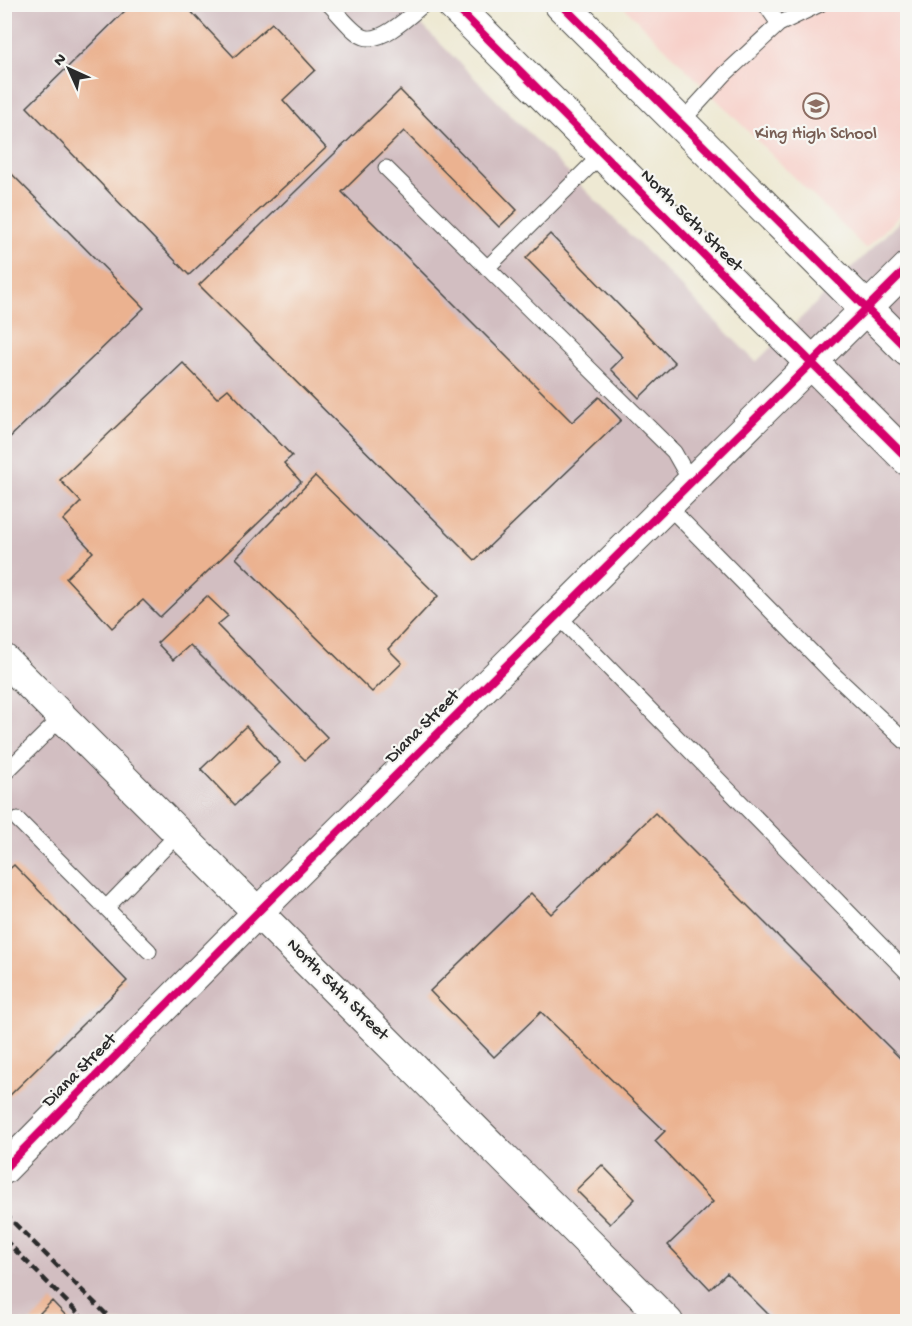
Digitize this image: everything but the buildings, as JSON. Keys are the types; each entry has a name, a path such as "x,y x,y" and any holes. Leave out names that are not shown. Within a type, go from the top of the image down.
{"main road":[{"name":"North 56th Street","path":"453,4 908,459"},
{"path":"561,4 908,350"}],"street":[{"name":"Diana Street","path":"4,1169 258,912 908,267"},
{"name":"North 54th Street","path":"4,659 668,1322"}],"lane":[{"path":"329,4 356,32 364,37 373,38 384,34 424,4"},
{"path":"765,4 779,24"},
{"path":"681,122 725,74 779,24 820,4"},
{"path":"487,268 602,154"},
{"path":"386,168 675,452 691,482"},
{"path":"666,505 832,673 908,744"},
{"path":"557,615 908,972"},
{"path":"4,774 62,717"},
{"path":"18,820 149,951"},
{"path":"106,908 179,833"}],"shaded area":[{"path":"5,5 402,5 756,362 907,214 907,1321 5,1322"},
{"name":"King High School","path":"622,5 907,5 907,208 866,249"}],"railway":[{"path":"4,1213 114,1322"},
{"path":"4,1239 87,1322"}],"cycle path":[{"path":"453,4 908,459"},
{"path":"561,4 908,350"},
{"path":"4,1169 258,912 908,267"}],"place":[{"name":"King High School","path":"816,106"}]}
